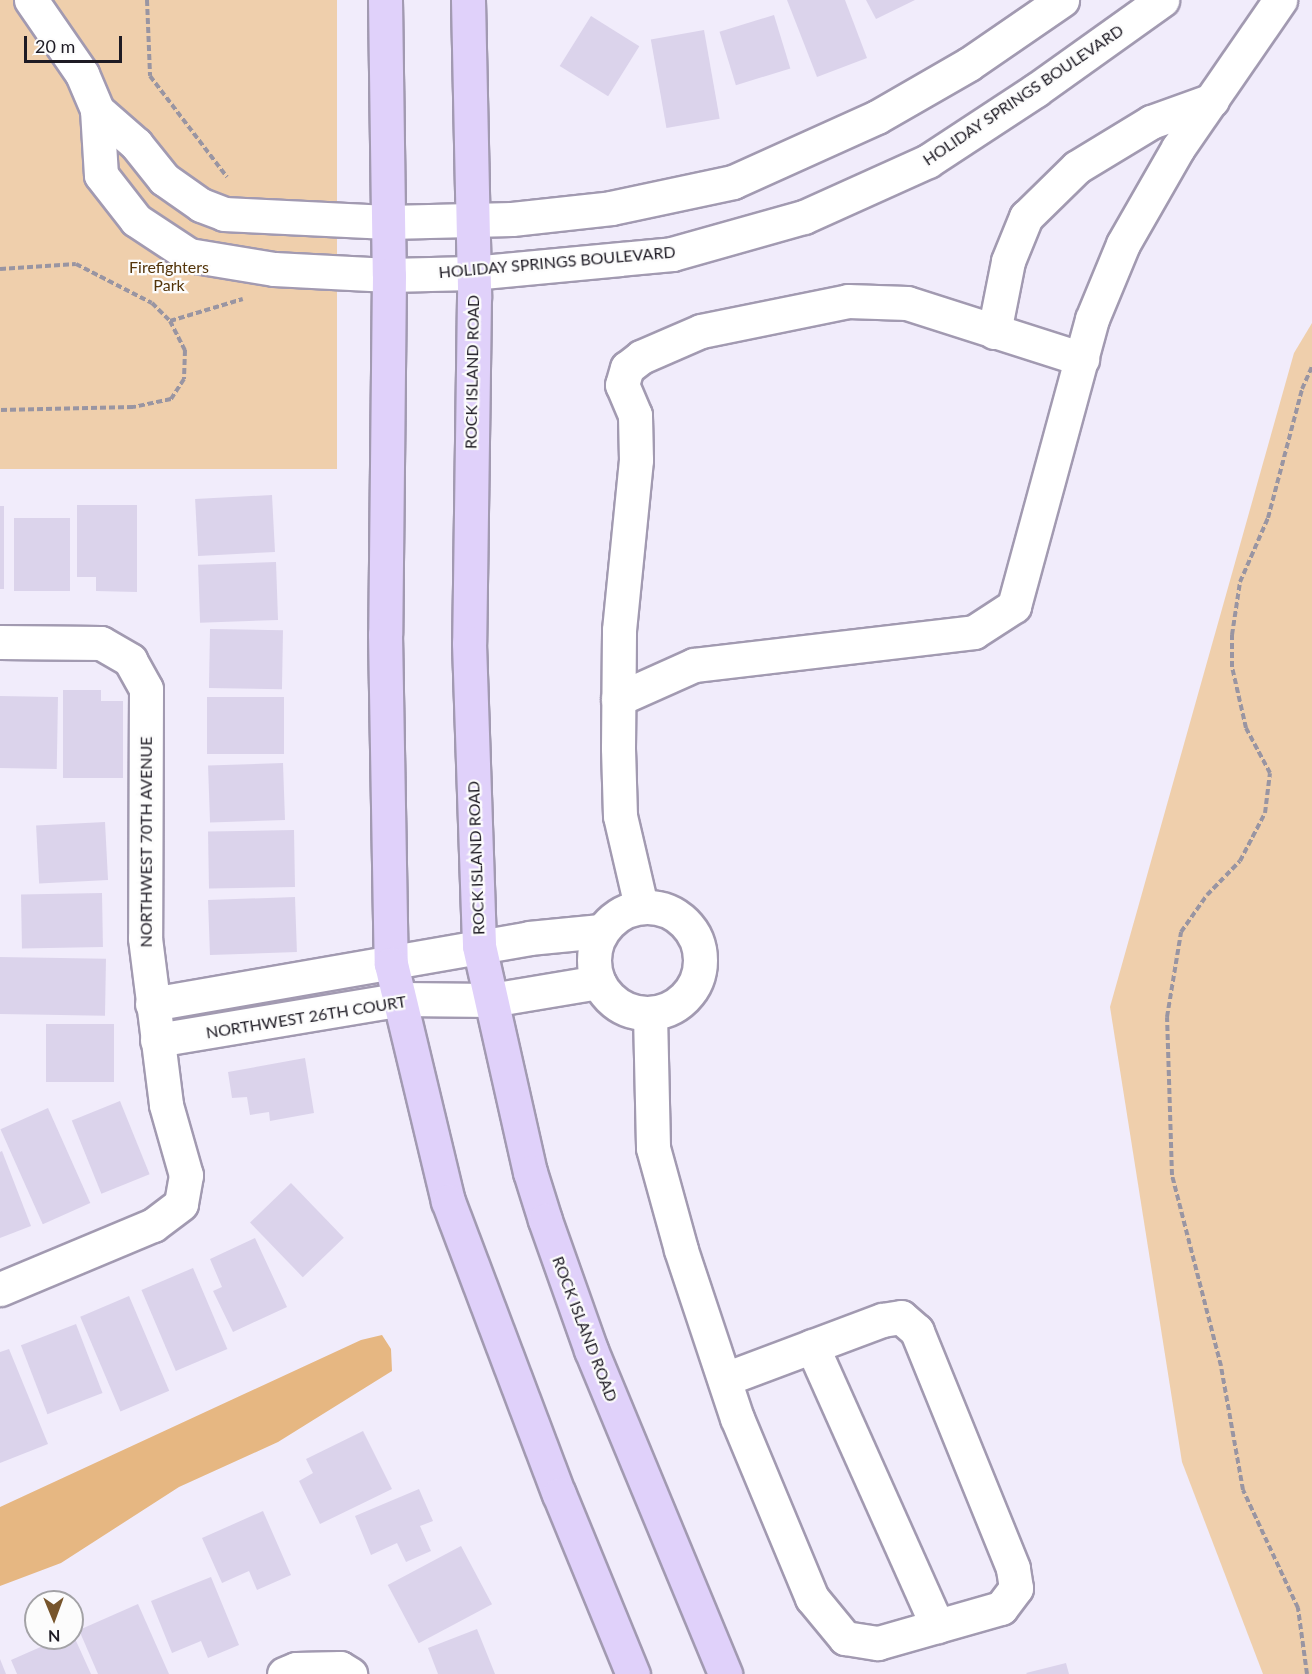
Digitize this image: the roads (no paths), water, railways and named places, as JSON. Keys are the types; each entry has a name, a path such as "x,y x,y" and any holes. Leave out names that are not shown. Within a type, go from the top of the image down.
{"main road":[{"path":"385,0 389,275 384,634 391,964 403,999 448,1201 559,1494 633,1674"},
{"name":"ROCK ISLAND ROAD","path":"468,0 472,273 469,643 479,946 530,1172 549,1231 591,1350 726,1674"}],"street":[{"path":"32,0 82,74 97,110 136,144 164,179 209,208 224,214 388,222 471,220 611,208 733,183 877,117 969,64 1062,0"},
{"name":"HOLIDAY SPRINGS BOULEVARD","path":"97,110 101,175 136,220 189,255 274,269 389,275 472,273 672,254 804,217 928,161 1036,90 1162,0"},
{"path":"618,699 694,664 974,632 1014,606 1092,319 1123,244 1178,148 1280,0"},
{"path":"994,332 1008,261 1026,217 1077,167 1151,122 1212,100"},
{"path":"641,906 620,816 619,630 636,460 635,416 622,386 627,368 641,357 701,331 848,301 907,303 1082,359"},
{"name":"NORTHWEST 70TH AVENUE","path":"0,642 101,643 130,660 146,689 145,938 166,1106 186,1175 181,1204 153,1225 0,1289"},
{"path":"152,1004 391,964 479,946 601,931 626,910 641,906 662,908 682,918 695,934 701,956 699,976 688,995 670,1008 650,1014 619,1005 598,982 593,965 601,931"},
{"name":"NORTHWEST 26TH COURT","path":"157,1040 403,999 490,1000 598,982"},
{"path":"650,1014 653,1148 681,1250 725,1379 812,1598 845,1638 878,1643 1001,1608 1016,1588 1013,1568 917,1331 901,1317 882,1320 725,1379"},
{"path":"812,1347 937,1626"},
{"path":"284,1674 296,1669 345,1671"}],"park label":[{"name":"Firefighters Park","path":"169,276"}]}
